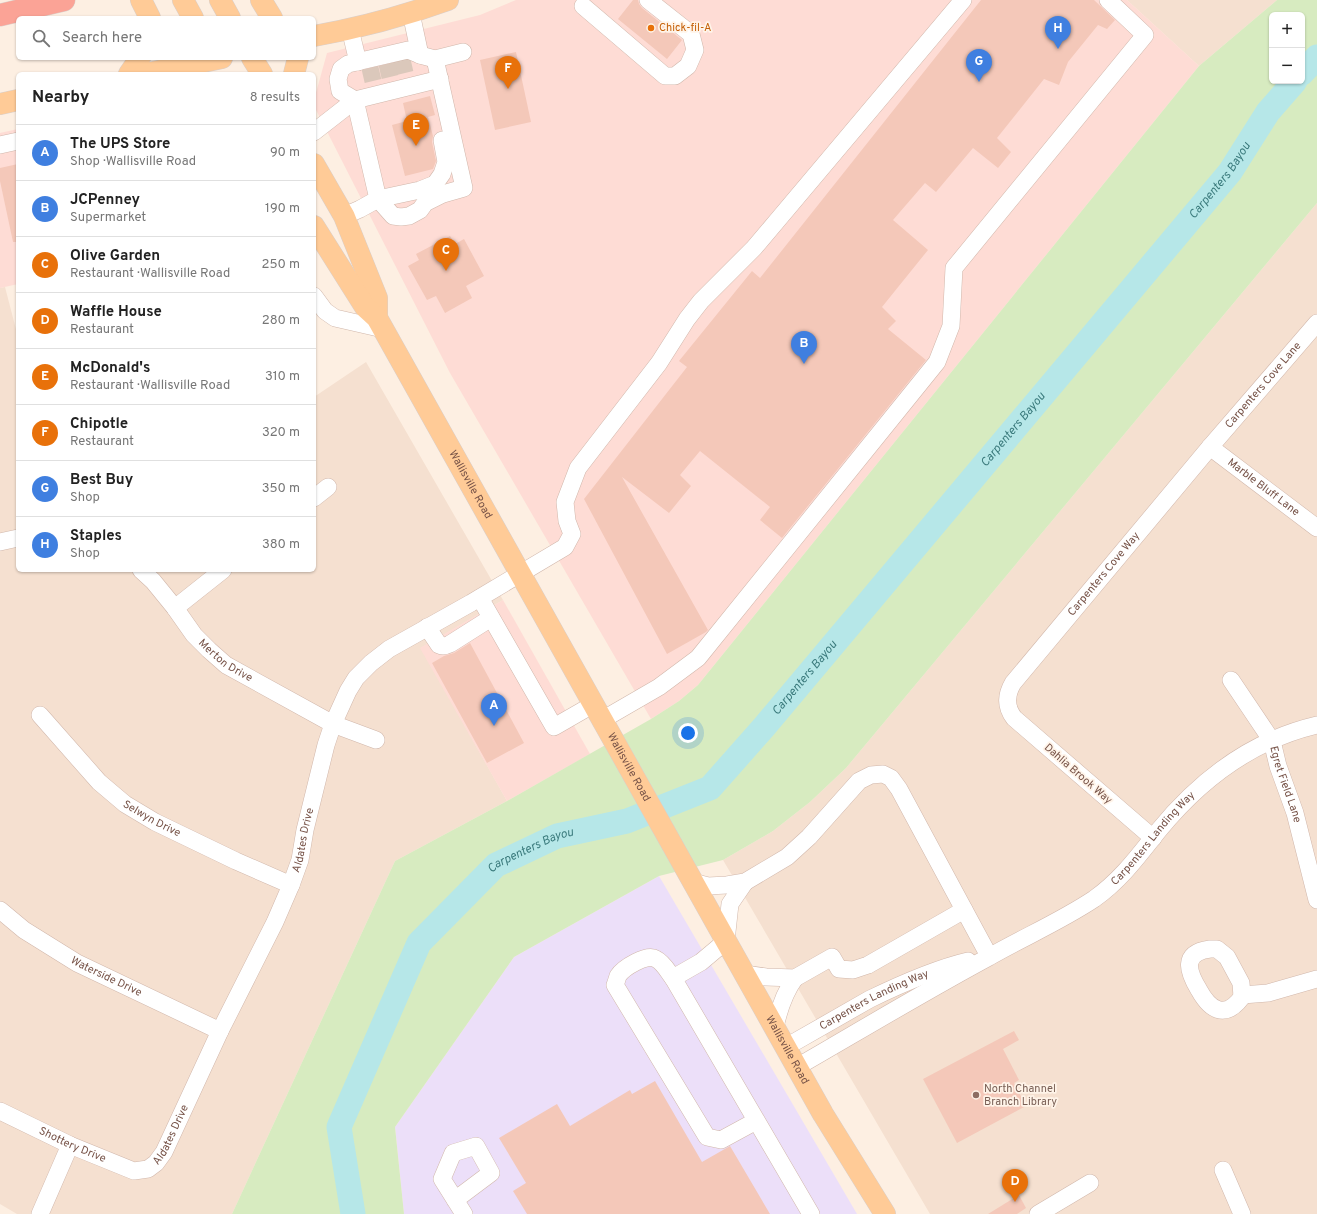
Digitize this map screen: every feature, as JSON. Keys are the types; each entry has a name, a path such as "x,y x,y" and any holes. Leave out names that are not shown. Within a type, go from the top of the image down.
{"highway":[{"path":"0,16 58,1"}],"main road":[{"path":"141,0 149,16"},
{"path":"183,0 192,16"},
{"path":"220,0 229,16"},
{"path":"261,0 271,16"},
{"path":"316,36 350,29 411,13 448,0"},
{"path":"130,72 139,60"},
{"path":"253,60 261,72"},
{"path":"294,72 298,60"},
{"path":"156,72 219,62"},
{"path":"0,104 16,100"},
{"name":"Wallisville Road","path":"316,167 344,216 377,298 380,324"},
{"name":"Wallisville Road","path":"316,229 365,307 380,324 823,1114 885,1214"}],"street":[{"path":"583,6 665,76 675,76 688,66 695,50 691,34 648,0"},
{"name":"Aldates Drive","path":"148,1169 164,1152 220,1031 275,922 291,885 300,860 316,780 333,724 348,691 356,678 389,649 480,598 565,547 572,534 567,521 565,502 578,468 659,364 687,319 701,301 754,248 963,0"},
{"path":"480,598 554,727 598,712 659,687 698,658 937,362 951,326 954,268 1145,36 1108,0"},
{"path":"411,13 427,57 440,79 464,188 443,194 426,203 420,210 410,216 393,216 378,199 355,100 340,91 338,79 341,69 348,64 369,73 396,70 440,79"},
{"path":"350,29 369,73"},
{"path":"396,70 408,50 427,57 463,52"},
{"path":"369,73 396,70"},
{"path":"316,130 355,100 369,73"},
{"path":"344,216 378,199 420,190 435,184 442,174 446,162 440,129 442,117 440,108 444,96"},
{"path":"0,145 16,141"},
{"path":"316,298 326,311 335,318 380,324"},
{"name":"Carpenters Cove Lane","path":"1210,447 1317,323"},
{"name":"Marble Bluff Lane","path":"1210,447 1317,528"},
{"name":"Carpenters Cove Way","path":"1008,706 1007,698 1013,683 1210,447"},
{"path":"316,496 328,487"},
{"path":"0,542 16,538"},
{"name":"Merton Drive","path":"143,572 175,608 194,635 226,665 333,724 376,740"},
{"path":"175,608 220,572"},
{"path":"428,627 439,645 446,646 491,618"},
{"name":"Egret Field Lane","path":"1231,680 1272,741 1278,766 1295,813 1317,900"},
{"name":"Dahlia Brook Way","path":"1008,706 1009,712 1014,718 1153,838"},
{"name":"Selwyn Drive","path":"40,715 100,782 125,804 155,822 236,861 291,885"},
{"name":"Carpenters Landing Way","path":"797,1067 989,956 1062,919 1096,898 1119,878 1183,803 1211,777 1235,760 1272,741 1298,730 1317,725"},
{"path":"693,882 708,886 745,882 787,857 809,837 859,781 871,775 883,774 892,778 899,789 989,956"},
{"path":"673,978 701,962 726,941 730,904 745,882"},
{"name":"Waterside Drive","path":"0,910 24,930 77,963 220,1031"},
{"path":"775,1027 780,1006 788,988 795,978 832,957 839,969 853,970 878,960 964,910"},
{"name":"Carpenters Landing Way","path":"786,1047 884,992 954,964 989,956"},
{"path":"756,1121 721,1140 707,1138 615,986 618,975 629,966 645,958 655,958 664,965 812,1214"},
{"path":"745,974 766,977 795,978"},
{"path":"1242,995 1268,993 1317,979"},
{"name":"Shottery Drive","path":"0,1110 70,1145 134,1171 148,1169"},
{"path":"40,1214 70,1145"},
{"path":"1223,1170 1242,1214"},
{"path":"1038,1214 1090,1183"}],"shaded area":[{"path":"516,0 1127,0 1199,66 698,685 679,701 651,719 450,373 316,110 316,93 327,53 480,15"},
{"path":"1127,0 1277,0 1199,66"},
{"path":"16,129 16,284 0,288 0,133"},
{"path":"1317,203 1317,1214 930,1214 723,860 773,831 810,802 846,768"},
{"path":"5,287 16,329 16,572 316,572 316,396 366,362 503,600 421,648 507,801 395,861 232,1214 17,1214 0,1204 0,288"},
{"path":"503,600 590,754 507,801 420,648"},
{"path":"659,876 857,1214 404,1214 395,1127 514,957"}],"green space":[{"path":"1277,0 1317,0 1317,203 846,768 810,802 773,831 723,860 659,876 514,957 395,1127 404,1214 232,1214 395,861 507,801 651,719 679,701 698,685 1199,66"}],"building":[{"name":"Chick-fil-A","path":"633,0 638,0 642,8 682,40 667,59 618,19"},
{"path":"981,0 1094,0 1115,20 1107,29 1098,25 1068,62 1059,85 1044,79 997,138 1011,152 998,168 973,148 936,192 925,183 893,220 928,250 882,307 896,321 888,329 926,360 782,538 760,520 770,507 700,451 680,475 691,486 669,513 622,477 708,630 667,654 584,499 687,367 679,361 752,271 760,278"},
{"path":"516,52 531,122 495,130 480,60"},
{"path":"430,96 435,115 428,117 433,136 432,142 436,161 433,169 405,176 392,125 407,121 403,103"},
{"path":"16,164 16,242 13,242 0,181 0,168"},
{"path":"450,236 455,244 464,239 484,276 466,286 472,298 445,313 436,296 427,300 408,266 419,260 416,254"},
{"path":"470,643 524,743 487,763 432,663 444,656 454,653"},
{"name":"North Channel Branch Library","path":"1014,1031 1019,1040 1003,1049 1019,1080 1014,1083 1026,1106 957,1143 923,1079"},
{"path":"655,1081 702,1162 730,1146 770,1214 527,1214 513,1191 526,1183 499,1138 557,1104 570,1126 630,1090 632,1094"},
{"path":"1019,1195 1026,1208 1017,1214 988,1214"}],"waterway":[{"name":"Carpenters Bayou","path":"1305,70 1317,57"},
{"name":"Carpenters Bayou","path":"353,1214 339,1127 419,943 496,865 557,836 627,821 710,788 764,727 1230,172 1268,112 1292,84"}],"tunnel":[{"path":"402,60 405,73"},
{"path":"387,64 390,77"},
{"path":"370,68 373,81"}],"place":[{"name":"Chick-fil-A","path":"651,28"},
{"name":"Staples","path":"1058,49"},
{"name":"Best Buy","path":"979,82"},
{"name":"Chipotle","path":"508,89"},
{"name":"McDonald's","path":"416,146"},
{"name":"Olive Garden","path":"446,271"},
{"name":"JCPenney","path":"804,364"},
{"name":"The UPS Store","path":"494,726"},
{"name":"North Channel Branch Library","path":"976,1095"},
{"name":"Waffle House","path":"1015,1202"}]}
